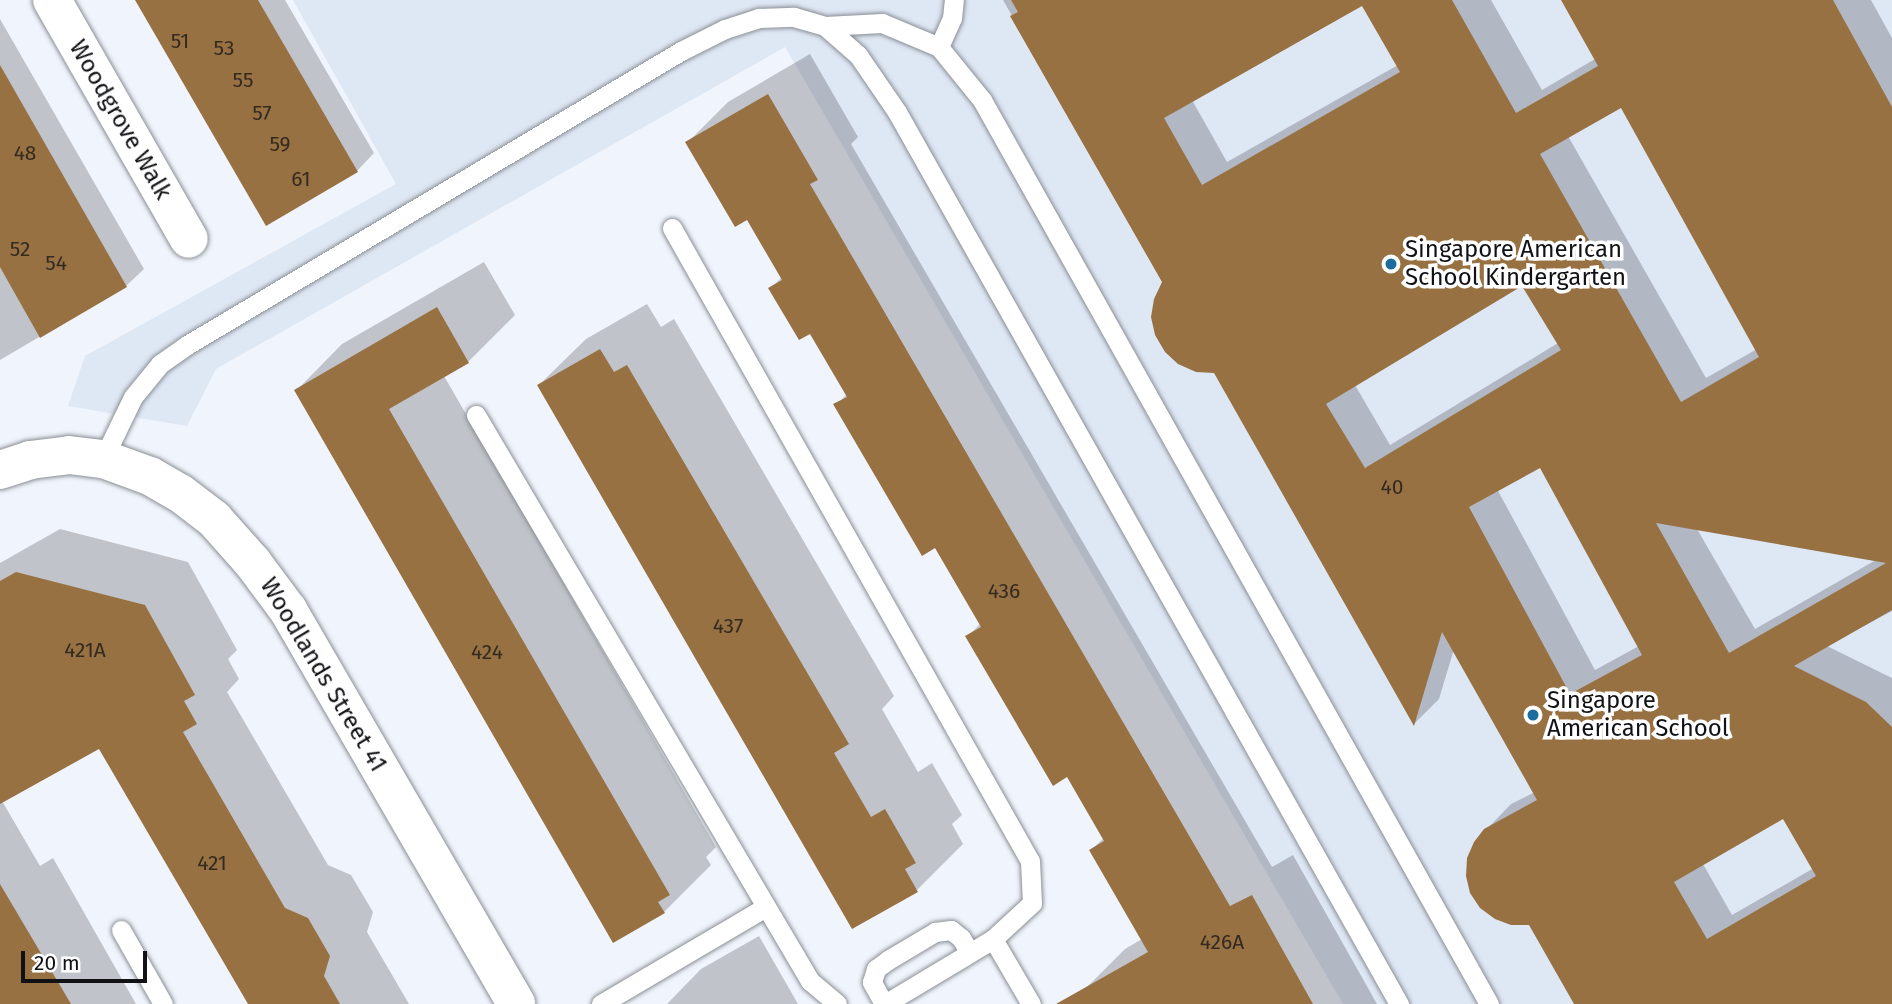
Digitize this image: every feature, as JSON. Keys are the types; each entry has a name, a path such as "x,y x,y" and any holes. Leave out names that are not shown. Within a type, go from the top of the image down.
{"street":[{"name":"Woodgrove Walk","path":"52,0 188,239"},
{"name":"Woodlands Street 41","path":"0,470 30,460 69,455 103,458 150,476 180,493 214,519 253,563 295,622 516,1004"}],"lane":[{"path":"759,18 769,0"},
{"path":"939,47 952,18 954,0"},
{"path":"103,458 133,397 160,364 187,345 681,51 725,29 759,18 794,17 825,26 882,23 939,47 982,100 1489,1004"},
{"path":"825,26 858,55 897,112 1399,1004"},
{"path":"672,228 1030,860 1032,903 993,939 970,953 885,1004 872,982 876,969 935,932 951,930 961,938 970,953"},
{"path":"476,415 810,981 837,1004"},
{"path":"601,1004 766,907"},
{"path":"121,930 163,1004"},
{"path":"993,939 1031,1004"}],"shaded area":[{"name":"Singapore American School","path":"293,0 1892,0 1892,1004 1343,1004 785,47 216,369 187,426 68,406 85,356 396,184"}],"building":[{"path":"135,0 258,0 358,172 266,226"},
{"path":"1011,0 1452,0 1516,113 1598,66 1561,0 1833,0 1892,107 1892,610 1794,666 1866,702 1892,727 1892,1004 1574,1004 1529,925 1511,925 1495,919 1480,908 1470,893 1466,876 1467,858 1474,842 1484,829 1537,800 1442,632 1414,726 1214,373 1196,372 1178,364 1165,352 1155,335 1151,317 1154,299 1162,282 1010,16 1018,12","holes":["1362,6 1400,72 1202,185 1164,118","1621,108 1759,357 1681,402 1540,154","1522,286 1561,350 1365,468 1326,404","1540,468 1642,655 1570,694 1469,507","1656,523 1886,563 1729,653","1783,819 1816,876 1707,939 1674,882"]},
{"path":"0,65 127,287 40,338 0,267"},
{"path":"768,94 818,180 810,184 1230,906 1252,895 1313,1004 1056,1004 1148,952 1089,850 1104,841 1067,777 1053,786 965,636 981,627 935,548 922,556 833,404 847,397 810,334 799,340 768,288 782,280 747,220 735,227 685,142"},
{"path":"437,307 469,363 389,409 670,895 658,902 665,913 613,943 294,390"},
{"path":"600,349 614,372 627,365 849,744 834,753 871,817 885,809 916,863 905,869 918,892 852,929 537,385"},
{"path":"16,572 145,605 195,695 184,701 197,724 183,732 285,908 308,918 330,956 324,976 340,1004 248,1004 99,749 0,804 0,581"},
{"path":"0,884 71,1004 0,1004"}],"place":[{"name":"Singapore American School Kindergarten","path":"1391,264"},
{"name":"Singapore American School","path":"1533,715"}]}
